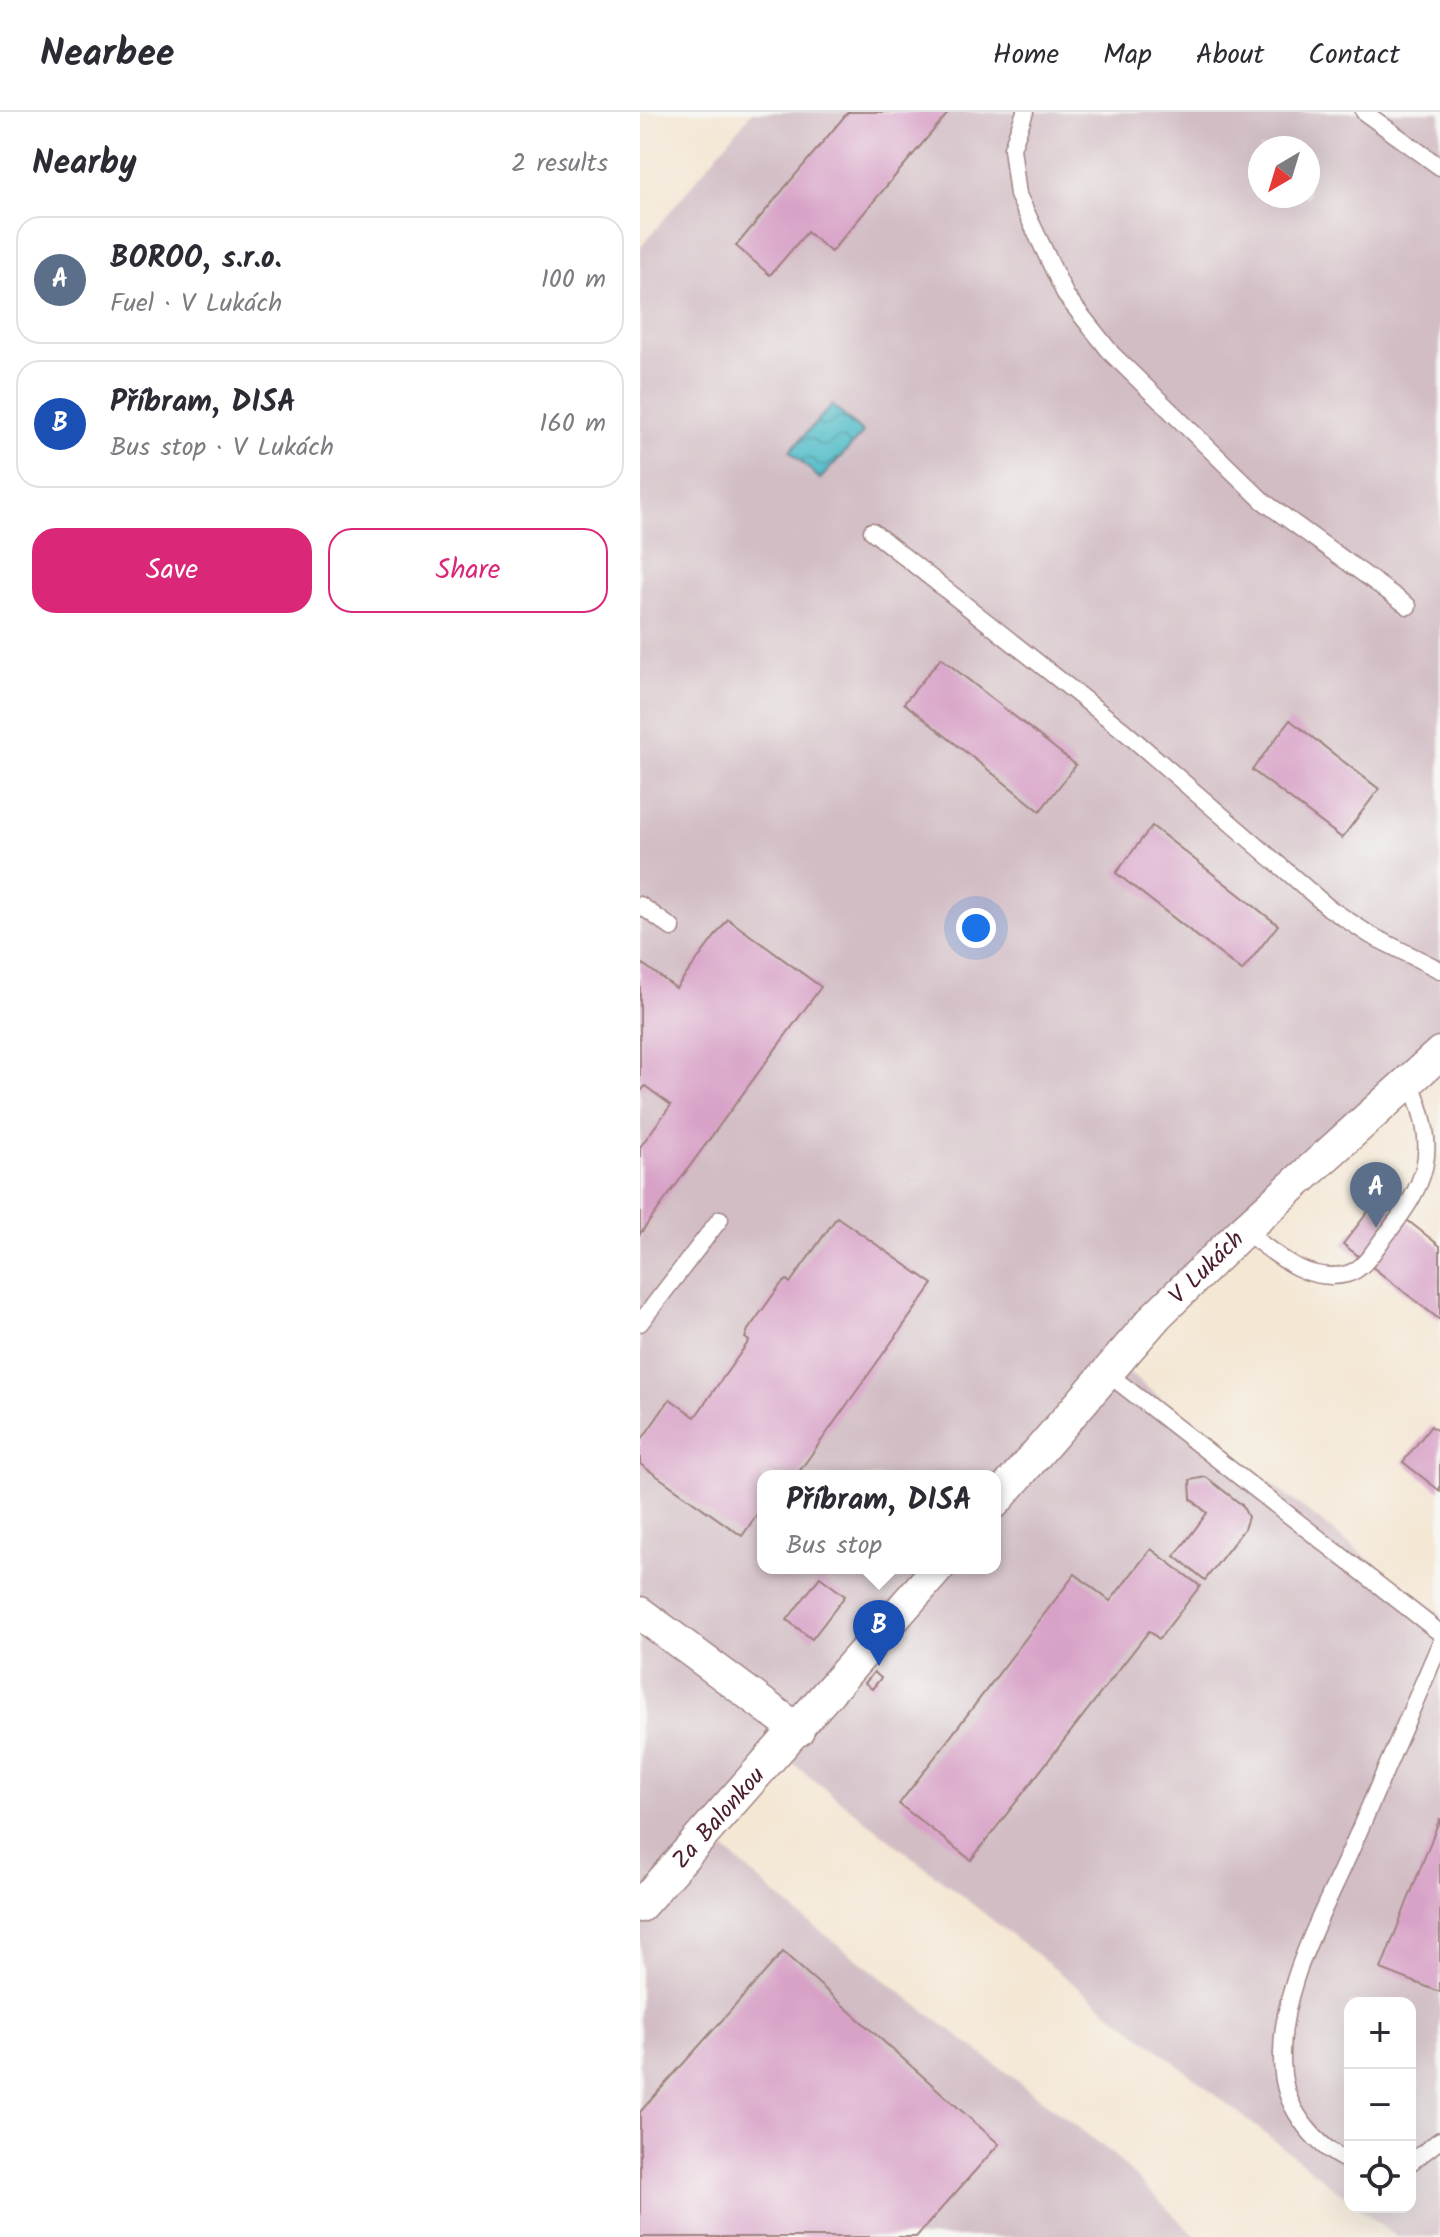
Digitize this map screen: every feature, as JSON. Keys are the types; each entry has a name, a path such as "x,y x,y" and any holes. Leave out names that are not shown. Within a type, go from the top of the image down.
{"street":[{"name":"V Lukách","path":"1001,1495 1157,1315 1244,1230 1440,1053"},
{"path":"640,1613 798,1730 933,1574"},
{"name":"Za Balonkou","path":"640,1906 798,1730"}],"lane":[{"path":"1025,112 1012,148 1018,195 1066,296 1112,354 1263,501 1408,606"},
{"path":"1364,112 1440,167"},
{"path":"872,531 1124,731 1329,908 1370,935 1440,970"},
{"path":"640,905 672,928"},
{"path":"1244,1230 1294,1268 1330,1275 1348,1274 1362,1266 1420,1193 1428,1162 1430,1135 1426,1111 1410,1081"},
{"path":"640,1323 720,1219"},
{"path":"1107,1373 1440,1633"},
{"path":"1344,2159 1334,2155 1299,2119 1283,2076 1284,2032 1299,1971 1440,1644"},
{"path":"1416,2158 1440,2140"}],"shaded area":[{"path":"752,112 1440,112 1440,1038 1114,1362 1440,1614 1440,2237 1397,2237 1366,2213 1416,2213 1416,1997 1344,1997 1344,2195 787,1759 717,1843 798,1914 1109,2151 1196,2237 640,2237 640,248"}],"water":[{"path":"832,405 863,433 820,479 790,451"}],"building":[{"path":"848,112 949,112 831,252 807,232 770,275 736,246"},
{"path":"941,658 1076,765 1040,811 904,703"},
{"path":"1290,720 1379,789 1342,838 1252,770"},
{"path":"1152,826 1278,925 1242,971 1116,873"},
{"path":"728,919 821,987 640,1234 640,1147 671,1105 645,1086 640,1093 640,962 676,988"},
{"path":"1379,1198 1440,1246 1440,1320 1343,1244"},
{"path":"837,1217 933,1284 800,1470 757,1470 757,1515 742,1536 640,1464 640,1442 670,1399 695,1417 749,1341 745,1338 748,1330 781,1284 787,1280 790,1283"},
{"path":"1431,1426 1440,1433 1440,1491 1403,1462"},
{"path":"1206,1477 1242,1505 1248,1517 1244,1529 1205,1580 1175,1556 1207,1513 1191,1499 1190,1480"},
{"path":"1151,1549 1200,1586 1159,1639 1149,1631 971,1860 899,1804 1075,1574 1110,1601"},
{"path":"820,1577 845,1596 812,1639 787,1620"},
{"path":"874,1672 881,1678 872,1689 865,1683"},
{"path":"1440,1818 1440,1992 1381,1969"},
{"path":"783,1952 999,2144 916,2237 640,2237 640,2112"}],"place":[{"name":"BOROO, s.r.o.","path":"1376,1228"},
{"name":"Příbram, DISA","path":"879,1666"}]}
